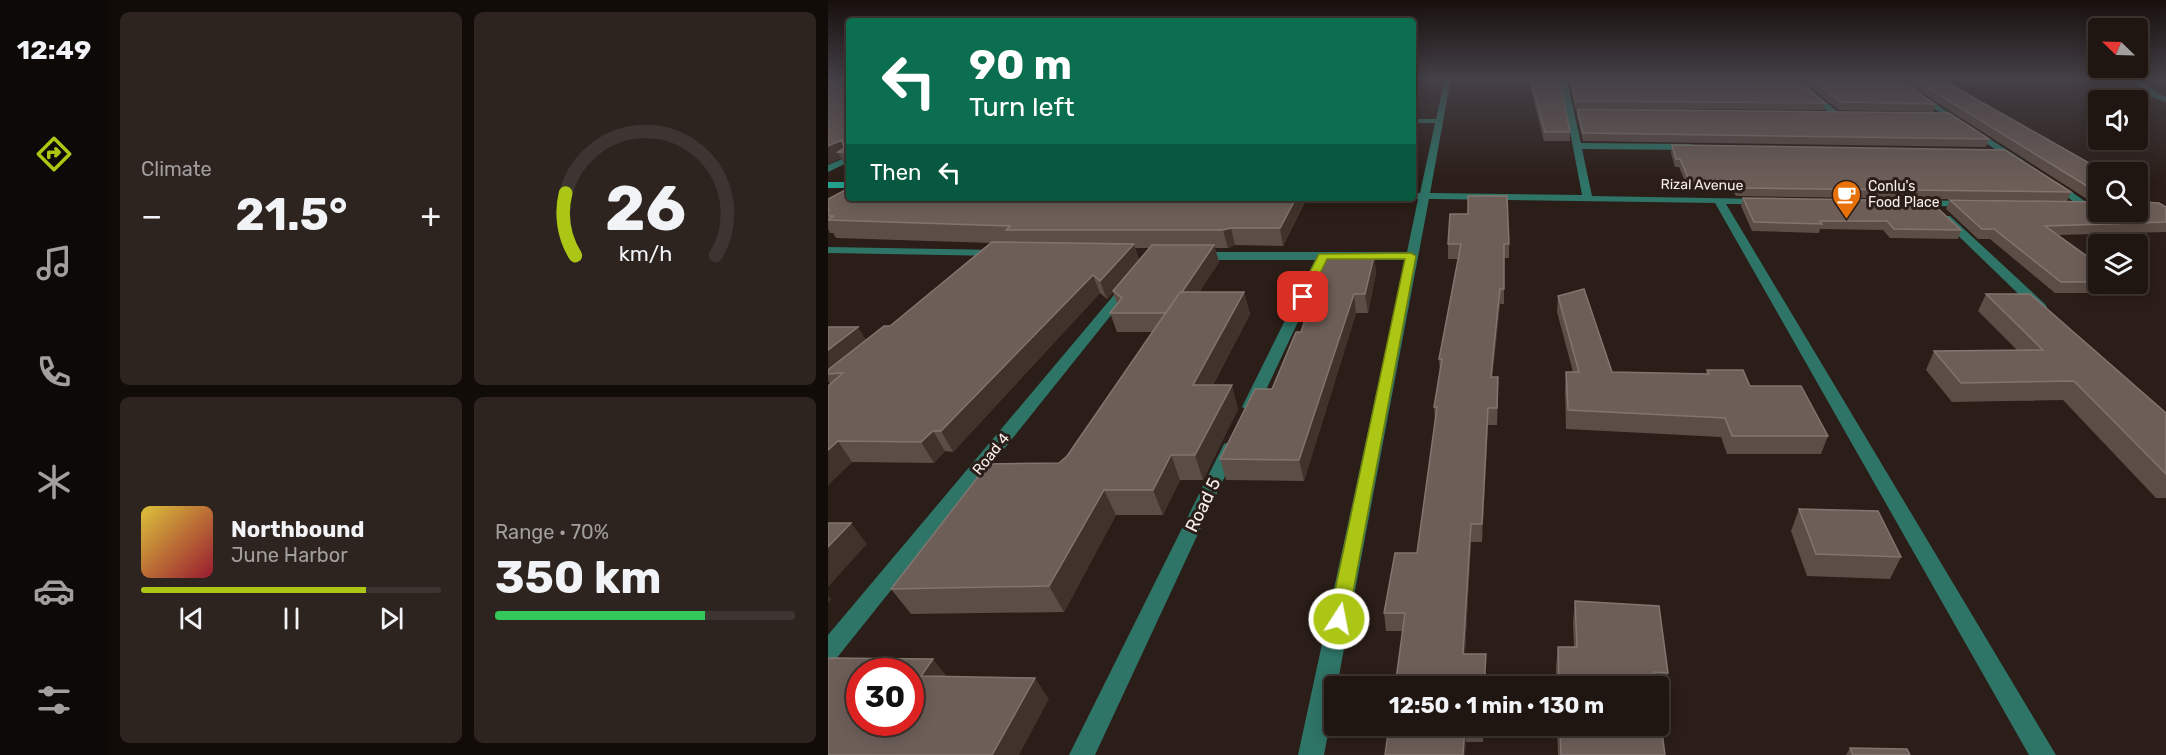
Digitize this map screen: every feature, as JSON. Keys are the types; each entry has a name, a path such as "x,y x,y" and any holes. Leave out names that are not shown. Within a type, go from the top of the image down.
{"street":[{"path":"1311,755 1411,256 1419,196 1440,113"},
{"path":"1571,113 1587,197"},
{"path":"1837,113 1845,114"},
{"path":"1946,113 2024,164"},
{"path":"1927,115 1950,116"},
{"path":"1416,121 1438,121"},
{"path":"1577,146 1696,147"},
{"path":"1983,152 2006,152"},
{"path":"828,170 846,161"},
{"path":"2042,176 2088,203"},
{"path":"828,185 846,185"},
{"name":"Rizal Avenue","path":"1419,196 1771,201"},
{"path":"1719,201 2043,755"},
{"path":"1897,203 1979,204"},
{"path":"1931,204 2053,319"},
{"path":"2063,206 2088,206"},
{"path":"828,250 1017,254"},
{"path":"978,267 994,253"},
{"path":"1187,256 1411,256"},
{"name":"Road 5","path":"1082,755 1323,256"},
{"name":"Road 4","path":"828,652 1138,274"}],"building":[{"path":"828,113 846,113 846,152 838,152 844,148 842,140 828,146"},
{"path":"1540,113 1566,113 1570,132 1545,132"},
{"path":"1578,113 1949,113 1989,139 1583,133"},
{"path":"1969,113 2001,113 2088,162 2088,187"},
{"path":"1672,145 2005,150 2071,192 1737,188 1734,180 1689,180 1680,159 1676,159"},
{"path":"846,190 846,201 1294,201 1280,228 1006,230 1010,226 828,220 834,216 828,216 830,210 828,210 828,199"},
{"path":"1468,196 1507,196 1509,244 1504,244 1504,289 1500,289 1491,377 1498,377 1497,408 1488,408 1482,524 1471,524 1463,654 1486,654 1485,676 1396,676 1405,613 1384,613 1395,553 1417,553 1437,407 1434,407 1442,359 1439,359 1461,244 1448,244 1450,214 1468,214"},
{"path":"1743,198 1930,201 1961,230 1894,229 1887,221 1820,221 1822,224 1754,222"},
{"path":"1950,200 2088,202 2088,222 2148,222 2148,202 2159,203 2166,207 2166,222 2045,226 2088,257 2088,282 2061,282 1994,229 1982,229"},
{"path":"992,242 1134,244 1100,281 1093,275 941,431 933,431 921,442 838,441 828,450 828,386 843,373 828,374 828,370 884,326 890,326"},
{"path":"1152,245 1214,245 1166,313 1110,313 1122,298 1113,291"},
{"path":"1326,256 1374,256 1365,294 1354,294 1299,460 1220,459 1255,389 1272,389 1296,332 1301,332"},
{"path":"1584,289 1612,372 1709,374 1707,370 1743,370 1750,386 1801,386 1828,436 1732,436 1725,418 1568,410 1566,372 1579,372 1558,296"},
{"path":"1180,292 1244,292 1193,385 1232,385 1195,455 1171,455 1153,490 1104,490 1049,586 891,589 988,464 1059,463 1067,456"},
{"path":"1986,294 2030,294 2166,413 2166,474 2074,381 1961,383 1934,351 2043,350"},
{"path":"828,327 858,327 828,350"},
{"path":"1799,509 1878,511 1901,557 1816,554"},
{"path":"828,523 851,523 828,547"},
{"path":"1575,601 1659,606 1668,673 1654,672 1655,676 1559,676 1558,647 1577,647"},
{"path":"828,658 846,658 846,736 924,736 924,676 1035,678 992,755 828,755"},
{"path":"924,659 933,659 924,672"},
{"path":"1388,736 1464,736 1463,755 1385,755"},
{"path":"1560,736 1663,736 1665,755 1561,755"},
{"path":"1850,748 1907,749 1910,755 1853,755"}],"place":[{"name":"Conlu's Food Place","path":"1847,220"}],"route":[{"path":"1303,297 1323,256 1411,256 1339,619"}]}
